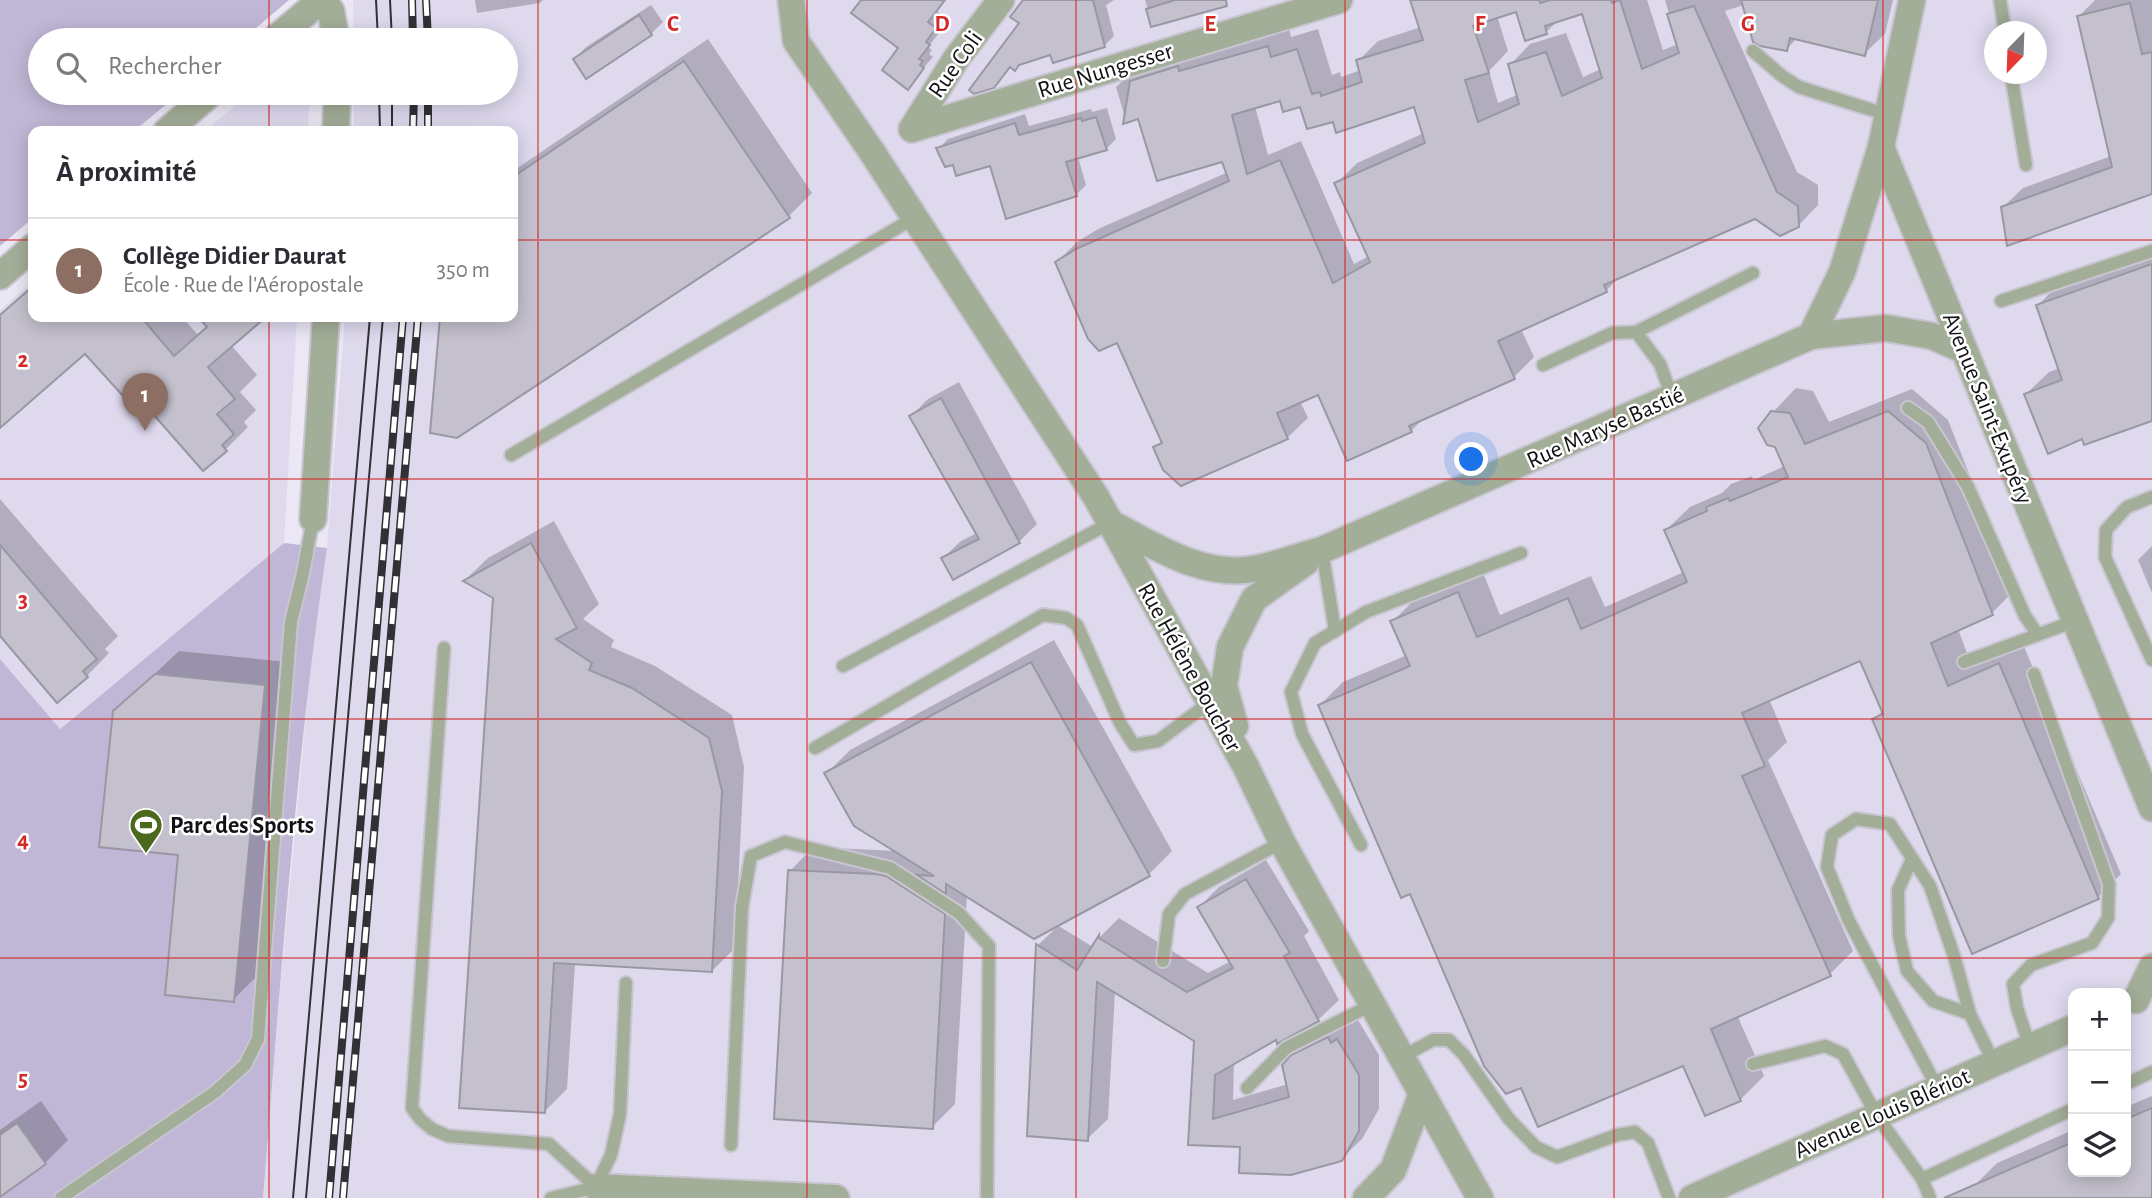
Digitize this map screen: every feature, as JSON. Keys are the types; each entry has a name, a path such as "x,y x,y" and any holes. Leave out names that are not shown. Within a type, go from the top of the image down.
{"street":[{"path":"288,28 322,0 331,11 334,28"},
{"name":"Rue Hélène Boucher","path":"791,0 796,41 915,218 1110,523 1246,766 1282,842 1400,1058 1480,1198"},
{"name":"Rue Coli","path":"912,129 956,59 1001,0"},
{"name":"Rue Nungesser","path":"912,129 1282,8 1339,0"},
{"path":"1811,336 1842,272 1881,147 1913,1"},
{"path":"173,126 197,105"},
{"path":"336,126 337,105"},
{"name":"Avenue Saint-Exupéry","path":"1881,147 2152,808"},
{"path":"0,276 28,251"},
{"path":"313,519 326,322"},
{"name":"Rue Maryse Bastié","path":"1110,523 1181,559 1212,570 1252,569 1322,550 1811,336 1886,328 1932,336 1964,350"},
{"name":"Rue Maryse Bastié","path":"1246,766 1224,686 1230,647 1254,599 1322,550"},
{"path":"2138,999 2152,967"},
{"name":"Avenue Louis Blériot","path":"1692,1198 2068,1030"},
{"path":"1366,1198 1393,1170 1421,1096"},
{"path":"593,1193 836,1198"}],"lane":[{"path":"2000,0 2003,21"},
{"path":"1754,51 1799,87 1888,115"},
{"path":"2013,84 2026,166"},
{"path":"512,455 915,218"},
{"path":"2001,301 2152,251"},
{"path":"1543,365 1612,332 1636,332 1753,273"},
{"path":"1636,332 1660,364 1672,397"},
{"path":"1908,408 1928,422 1968,488 2025,616 2038,635"},
{"path":"2152,497 2127,507 2106,530 2105,556 2152,660"},
{"path":"61,1198 215,1093 245,1065 258,1039 290,622 313,519"},
{"path":"843,666 1110,523"},
{"path":"1322,550 1335,631"},
{"path":"1361,845 1302,734 1291,692 1315,643 1366,612 1521,553"},
{"path":"815,748 1043,615 1066,618 1077,625 1120,723 1134,745 1158,741 1210,702"},
{"path":"1964,662 2075,621"},
{"path":"444,648 412,1108 432,1129 448,1136 549,1144 593,1193"},
{"path":"2030,1047 2017,1009 2013,984 2031,965 2092,943 2108,918 2109,884 2034,674"},
{"path":"1938,1089 1849,921 1827,867 1832,835 1856,820 1890,824 1930,886 1970,1014 1994,1063"},
{"path":"731,1145 742,907 751,856 785,842 890,868 959,913 989,946 987,1198"},
{"path":"1163,961 1169,914 1185,894 1282,842"},
{"path":"1912,859 1898,890 1899,936 1907,971 1933,1001 1970,1014"},
{"path":"593,1193 611,1155 620,1114 625,983"},
{"path":"1247,1088 1286,1048 1371,1005"},
{"path":"1400,1058 1433,1040 1449,1040 1464,1055 1509,1119 1536,1147 1557,1157 1617,1135 1635,1132 1648,1143 1669,1198"},
{"path":"1753,1064 1825,1046 1843,1054 1877,1115 1922,1180 1930,1198"},
{"path":"2131,1082 2152,1072"},
{"path":"1922,1180 2068,1111"},
{"path":"551,1198 593,1193"}],"shaded area":[{"path":"0,0 289,0 256,28 28,28 28,105 165,105 140,126 28,126 28,222 0,246"},
{"path":"353,0 2152,0 2152,1198 263,1198 313,642 327,548 345,322 518,322 518,126 354,126 354,105 518,105 518,28 354,28"},
{"path":"236,105 309,105 308,126 211,126"},
{"path":"28,285 28,322 297,322 284,543 59,729 0,659 0,310"},
{"name":"Parc des Sports","path":"284,543 327,548 297,791 263,1198 0,1198 0,659 60,729"}],"building":[{"path":"861,0 945,0 928,22 936,28 926,42 930,45 919,59 923,61 920,65 924,68 908,90 882,70 898,48 851,13"},
{"path":"1023,0 1093,0 1105,47 1053,63 1050,55 1019,65 1015,71 1010,67 994,88 974,94 969,90 1019,23 1010,17"},
{"path":"1175,0 1226,0 1227,6 1151,27 1146,9"},
{"path":"1410,0 1539,0 1540,3 1550,0 1611,0 1612,3 1620,0 1642,69 1679,53 1667,14 1694,6 1777,192 1798,206 1799,227 1780,236 1755,219 1604,285 1607,292 1498,341 1515,379 1409,426 1412,432 1347,461 1318,395 1277,413 1288,439 1181,486 1163,470 1153,447 1162,443 1117,343 1099,351 1088,339 1055,262 1076,249 1229,181 1222,162 1157,181 1138,119 1123,124 1130,81 1178,66 1179,71 1268,46 1271,57 1297,49 1312,94 1320,92 1321,96 1362,82 1356,60 1423,40","holes":["1516,12 1525,41 1547,34 1545,26 1582,14 1602,78 1562,96 1546,52 1508,64 1519,104 1478,122 1465,80 1489,73 1473,26","1280,101 1283,112 1300,107 1307,129 1333,122 1336,133 1414,107 1425,143 1334,183 1370,262 1333,283 1280,160 1247,174 1232,115"]},
{"path":"1741,0 1878,0 1865,56 1790,38 1787,51 1760,46 1753,42"},
{"path":"2130,3 2142,54 2152,52 2152,194 2007,246 2001,207 2112,167 2077,16"},
{"path":"639,15 652,35 586,79 573,59"},
{"path":"684,61 790,218 457,438 430,433 440,322 518,322 518,174"},
{"path":"1096,117 1107,150 1066,162 1077,196 1006,219 990,166 956,176 953,165 945,167 936,148 1015,123 1019,135 1081,118 1082,121"},
{"path":"2152,264 2152,421 2084,445 2082,439 2048,454 2024,394 2062,380 2036,305"},
{"path":"28,290 28,322 145,322 174,356 207,327 202,322 260,322 208,367 235,399 217,414 234,434 222,445 227,451 203,471 132,390 124,397 85,354 0,428 0,315"},
{"path":"941,398 1020,543 953,580 941,558 979,539 909,416"},
{"path":"1771,411 1790,413 1805,444 1888,411 1926,443 1993,615 1931,643 1948,686 1999,663 2099,899 1972,954 1872,719 1883,714 1860,661 1742,713 1765,766 1742,776 1831,976 1711,1029 1741,1101 1705,1116 1683,1066 1538,1127 1521,1088 1506,1094 1484,1066 1410,894 1401,898 1318,705 1410,666 1390,621 1458,592 1477,637 1568,598 1581,629 1687,582 1664,530 1707,511 1706,507 1728,498 1730,501 1788,477 1775,447 1767,445 1758,428"},
{"path":"531,543 577,628 556,639 592,663 589,670 632,688 709,738 722,791 712,972 554,963 545,1113 459,1108 493,598 463,581"},
{"path":"0,545 97,659 83,671 88,677 57,703 0,636"},
{"path":"1031,662 1150,876 1034,939 946,884 946,894 917,875 934,876 854,826 824,773"},
{"path":"155,674 265,685 234,1002 165,995 178,855 99,847 113,711"},
{"path":"788,870 886,876 945,914 933,1129 774,1119"},
{"path":"1246,879 1290,953 1284,956 1319,1021 1277,1044 1276,1040 1215,1075 1213,1119 1289,1097 1282,1065 1291,1055 1328,1037 1331,1043 1337,1039 1359,1075 1359,1131 1342,1161 1291,1175 1239,1173 1240,1147 1188,1145 1194,1041 1097,982 1088,1141 1027,1136 1036,944 1077,970 1099,935 1099,938 1187,992 1233,968 1197,907"},
{"path":"2152,1108 2152,1198 1944,1198 2068,1144 2068,1177 2131,1177 2131,1117"},
{"path":"17,1123 46,1164 0,1197 0,1135"}],"tram line":[{"path":"376,0 377,28"},
{"path":"390,0 391,28"},
{"path":"379,105 380,126"},
{"path":"392,105 392,126"},
{"path":"293,1198 370,322"},
{"path":"306,1198 383,322"}],"railway":[{"path":"412,0 413,28"},
{"path":"426,0 427,28"},
{"path":"413,126 414,105"},
{"path":"428,105 428,126"},
{"path":"329,1198 403,322"},
{"path":"343,1198 418,322"}],"place":[{"name":"Collège Didier Daurat","path":"145,431"},
{"name":"Parc des Sports","path":"146,855"}]}
